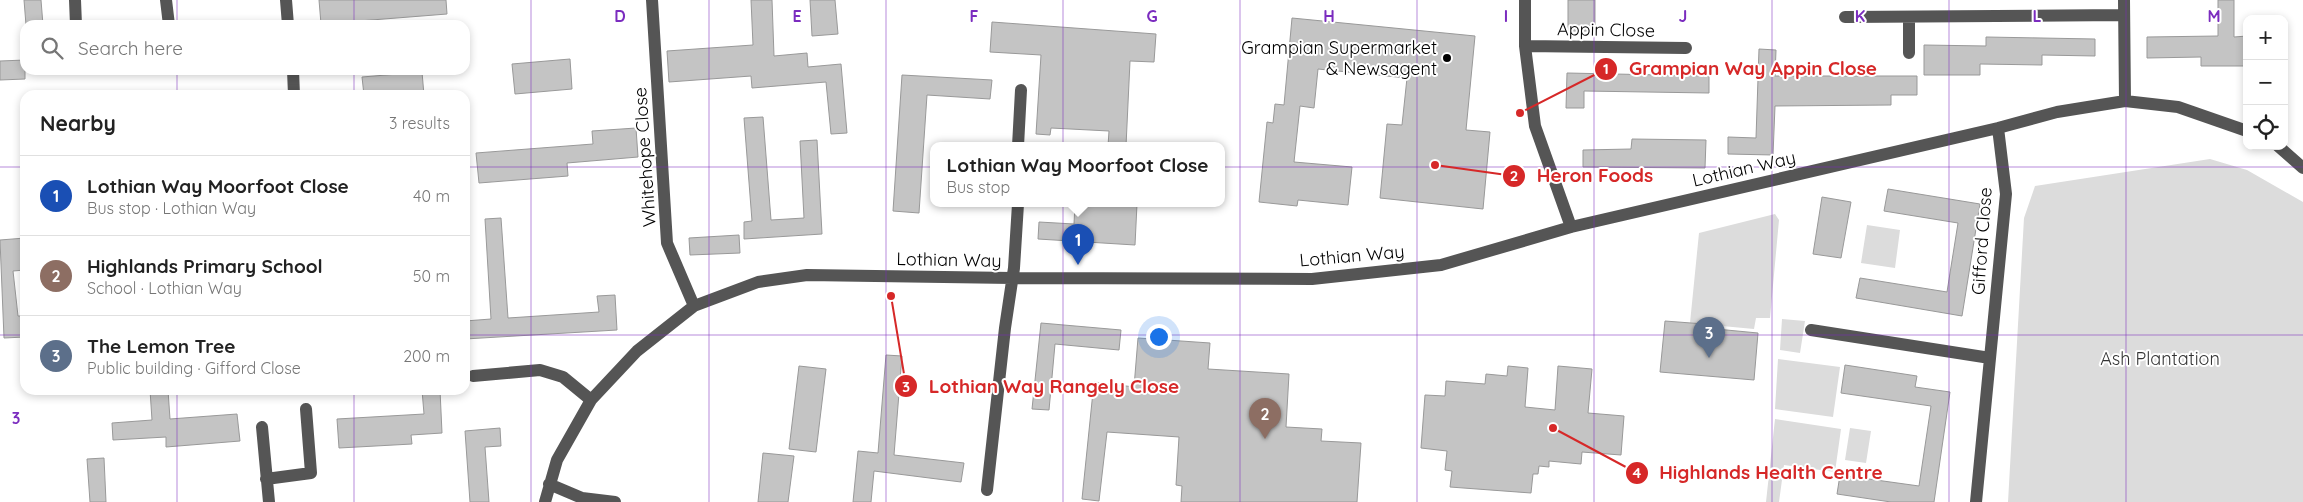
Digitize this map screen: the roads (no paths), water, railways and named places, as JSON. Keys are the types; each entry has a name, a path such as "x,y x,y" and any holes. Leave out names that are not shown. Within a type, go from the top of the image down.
{"street":[{"path":"75,0 76,20"},
{"path":"166,0 168,20"},
{"path":"286,0 288,20"},
{"name":"Whitehope Close","path":"652,0 668,243 694,306"},
{"path":"1525,0 1525,46 1535,126 1571,227"},
{"path":"2124,0 2124,102"},
{"path":"1845,17 2124,15"},
{"path":"1909,17 1909,53"},
{"name":"Appin Close","path":"1525,46 1686,48"},
{"path":"293,75 294,90"},
{"path":"1018,142 1021,90"},
{"name":"Lothian Way","path":"546,502 549,484 557,460 591,400 637,350 694,306 758,282 807,275 1312,279 1441,266 1571,227 1998,128 2057,112 2124,102 2178,107 2243,130"},
{"name":"Gifford Close","path":"1976,502 2006,194 1998,128"},
{"path":"2283,150 2303,168"},
{"path":"987,490 1012,278 1018,207"},
{"path":"1811,330 1990,358"},
{"path":"473,376 540,370 563,377 591,400"},
{"path":"266,479 311,473 306,409"},
{"path":"262,427 269,502"},
{"path":"549,484 582,498 615,502"}],"place":[{"name":"Grampian Supermarket & Newsagent","path":"1447,58"},
{"name":"Grampian Way Appin Close","path":"1520,113"},
{"name":"Heron Foods","path":"1435,165"},
{"name":"Lothian Way Moorfoot Close","path":"1078,265"},
{"name":"Lothian Way Rangely Close","path":"891,296"},
{"name":"The Lemon Tree","path":"1709,358"},
{"name":"Highlands Health Centre","path":"1553,428"},
{"name":"Highlands Primary School","path":"1265,439"}],"park label":[{"name":"Ash Plantation","path":"2160,359"}]}
